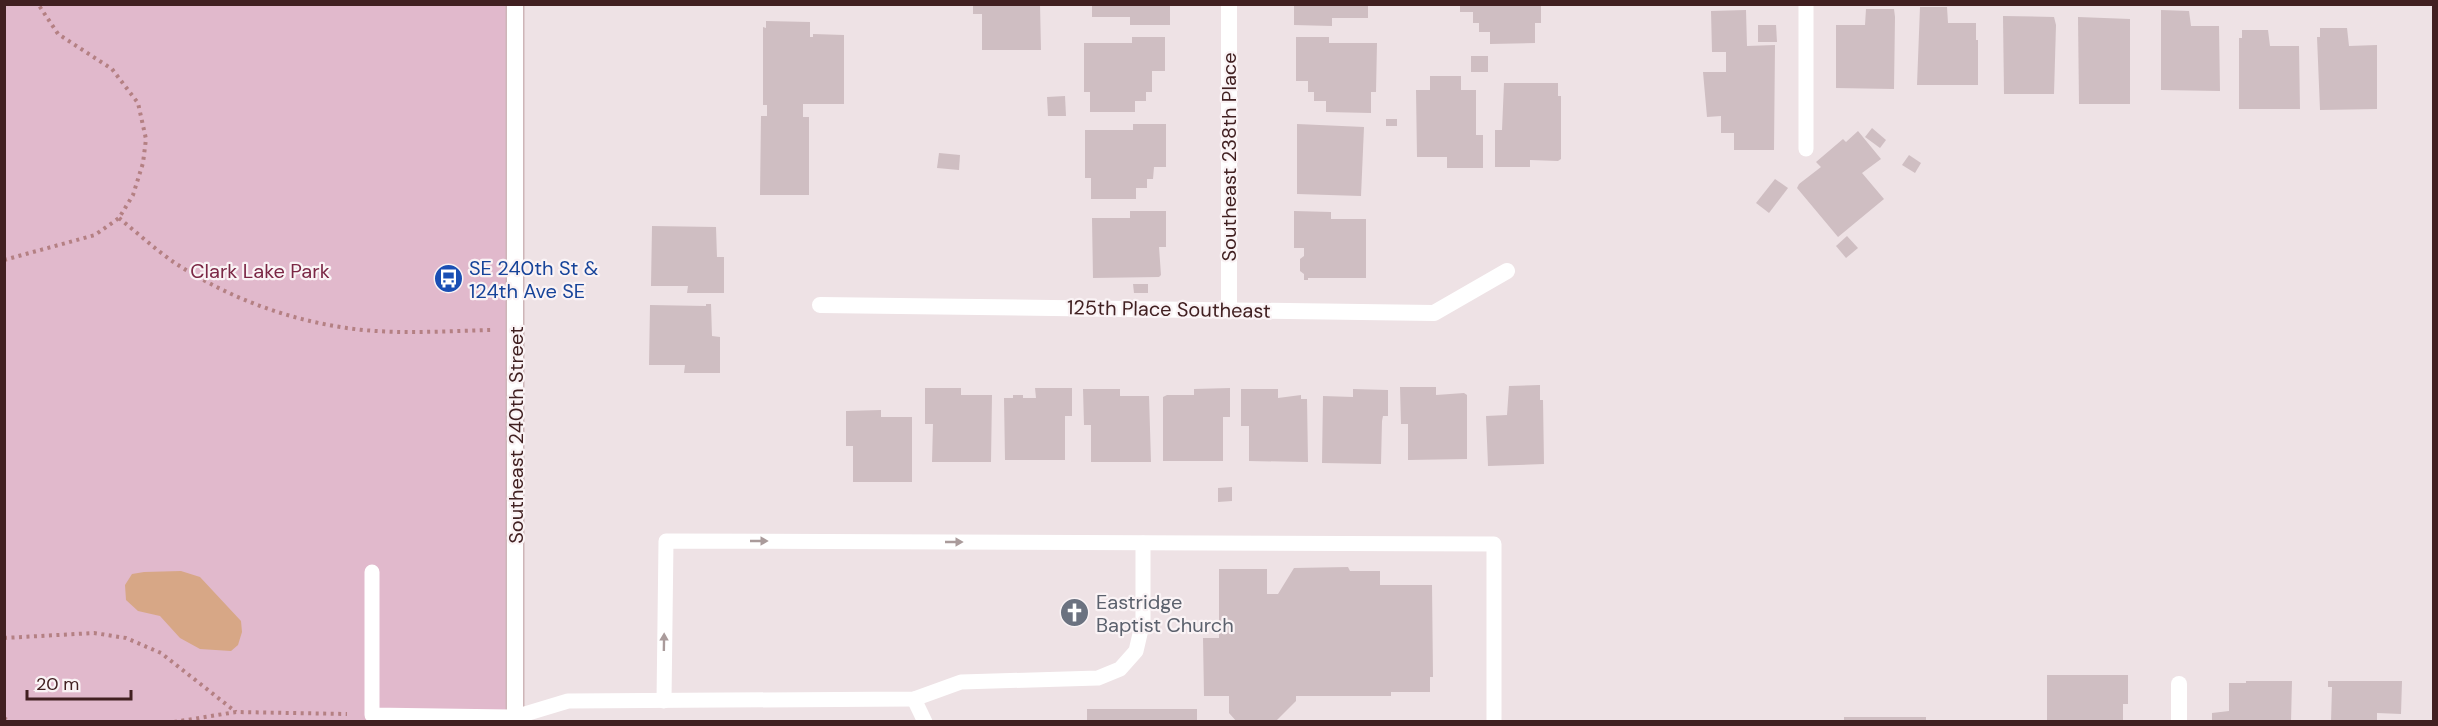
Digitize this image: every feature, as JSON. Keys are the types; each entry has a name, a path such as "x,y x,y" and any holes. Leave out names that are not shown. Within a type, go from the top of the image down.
{"street":[{"name":"Southeast 240th Street","path":"515,4 515,719"},
{"name":"Southeast 238th Place","path":"1229,4 1229,309"},
{"name":"125th Place Southeast","path":"820,305 1434,313 1508,272"},
{"path":"2179,684 2179,722"}],"lane":[{"path":"1806,4 1806,149"},
{"path":"664,701 666,541 1494,544 1494,722"},
{"path":"372,572 372,715 515,719 568,701 914,699 962,682 1098,678 1120,669 1136,651 1143,621 1143,543"},
{"path":"914,699 925,722"}],"path":[{"path":"4,260 94,235 119,218 133,195 143,163 146,139 138,103 112,69 58,34 39,4"},
{"path":"119,218 172,261 216,286 261,308 308,322 364,330 516,330"},
{"path":"4,638 94,633 126,638 161,653 237,712"},
{"path":"174,722 237,712 372,715"},
{"path":"4,718 10,722"}],"green space":[{"name":"Clark Lake Park","path":"4,5 515,5 515,721 5,721"}],"shaded area":[{"path":"181,571 200,577 241,621 242,632 238,645 231,651 200,649 180,638 160,616 138,611 126,600 125,585 132,574"}],"building":[{"path":"973,4 1040,4 1041,50 982,50 982,14 973,14"},
{"path":"1092,4 1170,4 1170,25 1130,25 1130,17 1092,17"},
{"path":"1294,4 1368,4 1368,18 1332,18 1332,26 1294,25"},
{"path":"1460,4 1541,4 1541,23 1535,23 1535,43 1490,44 1490,32 1479,32 1479,23 1473,23 1473,12 1460,12"},
{"path":"1920,7 1947,7 1948,23 1976,23 1978,85 1917,85"},
{"path":"1866,9 1894,9 1894,89 1836,88 1836,25 1865,25"},
{"path":"1746,10 1747,46 1775,45 1774,150 1734,150 1734,133 1721,133 1721,116 1707,117 1703,72 1726,72 1726,52 1712,52 1711,11"},
{"path":"2161,10 2189,11 2191,26 2219,26 2220,91 2161,90"},
{"path":"2003,16 2054,17 2056,25 2054,94 2004,94"},
{"path":"2078,17 2130,19 2130,104 2079,104"},
{"path":"766,21 810,22 810,37 813,37 813,34 844,35 844,104 803,104 803,117 809,117 809,195 760,195 761,116 767,116 767,105 763,105 763,27 766,28"},
{"path":"1758,25 1776,25 1777,42 1758,42"},
{"path":"2320,28 2347,28 2349,46 2377,45 2377,109 2320,110 2317,37 2320,37"},
{"path":"2242,30 2268,30 2270,46 2299,46 2300,109 2239,109 2239,38 2242,38"},
{"path":"1132,37 1165,37 1165,71 1152,71 1152,92 1146,92 1146,101 1135,101 1135,112 1090,112 1090,92 1084,92 1084,43 1132,43"},
{"path":"1296,37 1329,37 1329,43 1377,43 1376,92 1371,92 1371,113 1326,112 1326,101 1314,101 1314,92 1308,92 1308,81 1296,81"},
{"path":"1471,56 1488,56 1488,72 1471,72"},
{"path":"1430,76 1461,76 1461,90 1476,90 1476,135 1483,135 1483,168 1447,168 1447,157 1417,157 1416,90 1430,90"},
{"path":"1504,83 1558,83 1558,96 1561,96 1561,159 1558,161 1530,160 1530,167 1495,167 1495,130 1502,130"},
{"path":"1065,96 1066,116 1048,116 1047,97"},
{"path":"1386,119 1397,119 1397,126 1386,126"},
{"path":"1133,124 1166,124 1166,167 1154,167 1153,179 1147,179 1147,188 1136,188 1136,199 1091,199 1091,178 1085,178 1085,130 1133,130"},
{"path":"1297,124 1364,127 1361,196 1297,194"},
{"path":"1872,128 1886,140 1880,148 1865,137"},
{"path":"1858,131 1881,159 1862,173 1884,199 1838,237 1797,188 1821,167 1816,162 1843,139 1846,142"},
{"path":"939,153 960,155 959,170 937,168"},
{"path":"1909,155 1921,163 1915,173 1902,165"},
{"path":"1775,179 1788,188 1769,213 1756,203"},
{"path":"1130,211 1166,211 1166,247 1159,247 1161,275 1159,277 1093,278 1092,218 1130,218"},
{"path":"1294,211 1331,212 1331,219 1366,219 1366,278 1308,278 1304,280 1304,274 1300,271 1300,259 1304,256 1304,248 1294,248"},
{"path":"652,226 716,227 717,257 724,257 724,293 687,293 688,286 651,286"},
{"path":"1847,236 1858,248 1846,258 1836,246"},
{"path":"1133,284 1148,284 1148,293 1134,293"},
{"path":"706,304 711,304 712,336 720,337 720,373 684,373 685,365 649,365 650,305 706,306"},
{"path":"1540,385 1540,400 1543,400 1544,464 1488,466 1486,416 1507,415 1509,386"},
{"path":"1400,387 1436,387 1436,395 1464,393 1467,395 1467,459 1408,460 1408,424 1401,424"},
{"path":"925,388 961,388 961,395 992,395 991,462 932,462 933,424 925,424"},
{"path":"1035,388 1072,388 1072,416 1065,416 1065,460 1005,460 1004,398 1023,395 1023,398 1036,398"},
{"path":"1230,388 1230,417 1223,417 1223,461 1163,461 1163,397 1194,395 1194,389"},
{"path":"1083,389 1120,389 1120,396 1149,396 1151,462 1091,462 1091,425 1084,425"},
{"path":"1241,389 1278,389 1278,398 1301,395 1301,399 1307,399 1308,462 1249,461 1249,426 1241,426"},
{"path":"1353,389 1388,390 1388,416 1383,416 1382,421 1381,464 1322,463 1323,396 1353,397"},
{"path":"881,410 881,417 912,417 912,482 853,482 853,446 846,446 846,411"},
{"path":"1232,487 1232,501 1218,502 1218,488"},
{"path":"1348,567 1350,571 1380,571 1380,585 1432,585 1433,677 1430,677 1430,692 1391,692 1391,696 1296,696 1296,701 1275,722 1237,722 1229,713 1229,696 1204,696 1203,638 1219,638 1219,569 1267,569 1267,594 1278,594 1294,568"},
{"path":"2047,675 2128,675 2128,704 2123,704 2123,722 2047,722"},
{"path":"2246,681 2292,681 2291,722 2212,722 2212,713 2229,711 2229,683 2246,683"},
{"path":"2328,681 2402,681 2401,714 2377,713 2377,722 2331,722 2332,687 2328,687"},
{"path":"1087,709 1197,709 1197,722 1087,722"},
{"path":"1844,717 1926,717 1926,722 1844,722"}],"place":[{"name":"SE 240th St & 124th Ave SE","path":"448,279"},
{"name":"Eastridge Baptist Church","path":"1075,613"}]}
